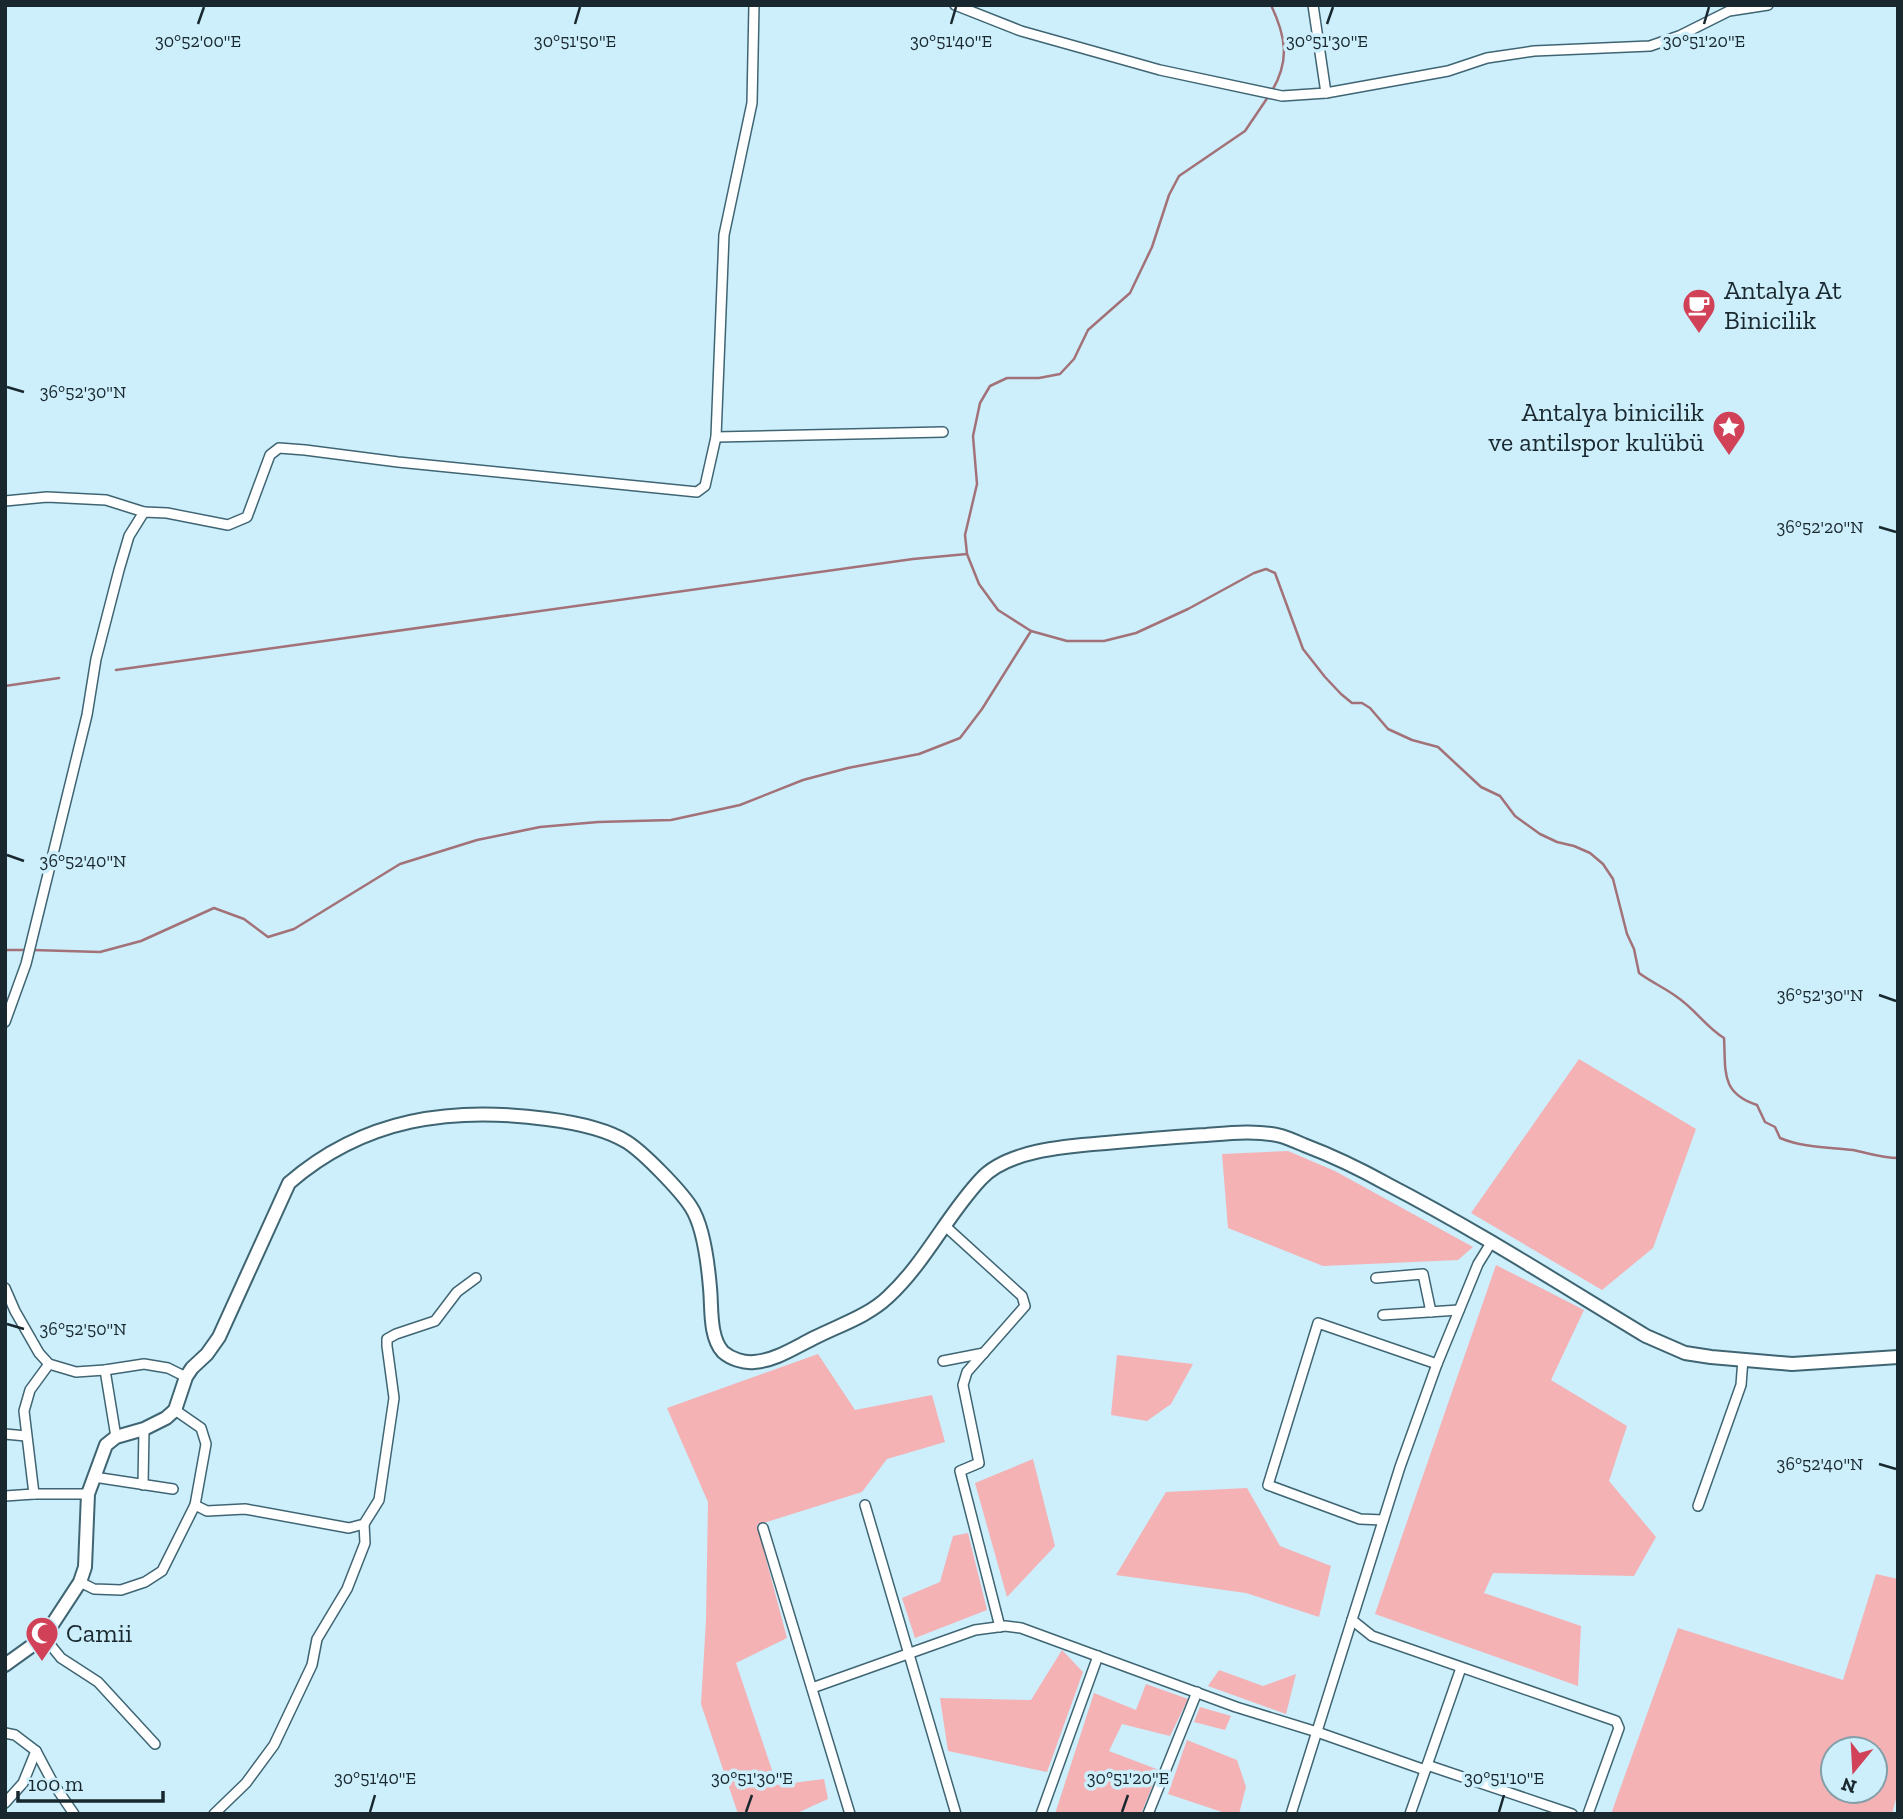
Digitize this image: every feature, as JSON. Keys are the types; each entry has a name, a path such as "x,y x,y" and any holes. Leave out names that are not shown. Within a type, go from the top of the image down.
{"street":[{"path":"5,501 47,497 106,500 144,512 167,513 228,525 247,516 270,455 279,448 696,492 705,486 716,437 724,235 752,103 754,5"},
{"path":"956,5 1021,31 1160,70 1282,96 1326,93 1448,71 1487,58 1534,51 1650,46 1679,36 1729,11 1768,5"},
{"path":"1312,5 1326,93"},
{"path":"716,437 943,432"},
{"path":"5,1022 26,964 87,715 96,659 129,536 144,512"},
{"path":"7,1661 44,1637 80,1583 85,1567 88,1494 106,1445 116,1437 144,1429 166,1418 175,1410 186,1377 219,1337 289,1183 307,1167 339,1147 395,1124 420,1118 453,1114 509,1114 566,1122 627,1142 649,1161 690,1206 700,1224 710,1281 713,1332 722,1351 737,1360 754,1363 775,1357 869,1311 889,1296 914,1268 977,1182 991,1168 1022,1154 1086,1145 1250,1133 1280,1136 1322,1152 1416,1199 1646,1336 1685,1353 1792,1364 1898,1357"},
{"path":"944,1225 1022,1296 1025,1306 967,1372 963,1385 979,1463 960,1471 1000,1627"},
{"path":"1291,1814 1400,1467 1437,1363 1478,1264 1491,1243"},
{"path":"1376,1278 1423,1274 1431,1312"},
{"path":"214,1814 246,1783 274,1745 312,1665 317,1639 347,1589 365,1543 364,1524 379,1500 394,1398 387,1339 435,1321 457,1292 476,1278"},
{"path":"5,1287 15,1311 40,1353 50,1364 76,1372 144,1364 168,1368 186,1377"},
{"path":"1383,1315 1459,1310"},
{"path":"1383,1520 1360,1518 1268,1485 1318,1323 1437,1363"},
{"path":"943,1361 984,1353"},
{"path":"1698,1506 1741,1385 1743,1359"},
{"path":"34,1494 24,1411 30,1390 50,1364"},
{"path":"104,1370 116,1437"},
{"path":"80,1583 94,1589 121,1590 145,1582 162,1571 195,1505 206,1444 201,1428 175,1410"},
{"path":"143,1485 144,1429"},
{"path":"5,1434 26,1436"},
{"path":"94,1477 173,1489"},
{"path":"5,1496 88,1494"},
{"path":"195,1505 207,1511 245,1509 349,1528 364,1524"},
{"path":"865,1505 956,1814"},
{"path":"763,1528 850,1814"},
{"path":"1352,1620 1372,1636 1616,1721 1619,1728 1588,1814"},
{"path":"812,1688 975,1630 1021,1628 1236,1707 1572,1814"},
{"path":"44,1637 61,1658 98,1682 155,1744"},
{"path":"1041,1814 1098,1656"},
{"path":"1410,1814 1461,1668"},
{"path":"1148,1814 1196,1692"},
{"path":"5,1733 15,1735 36,1751 52,1783 74,1814"},
{"path":"5,1803 23,1783 36,1751"}],"shaded area":[{"path":"1579,1059 1696,1129 1653,1248 1602,1290 1471,1213"},
{"path":"1288,1151 1335,1171 1473,1247 1458,1260 1323,1266 1228,1228 1222,1154"},
{"path":"1496,1265 1584,1310 1551,1380 1627,1426 1609,1481 1656,1537 1634,1576 1493,1573 1484,1593 1581,1626 1578,1686 1375,1614"},
{"path":"818,1354 855,1410 932,1395 945,1442 887,1459 862,1492 757,1525 787,1638 736,1663 777,1785 824,1779 828,1799 795,1814 738,1814 701,1704 708,1502 667,1408"},
{"path":"1117,1355 1193,1364 1171,1404 1147,1421 1111,1415"},
{"path":"1033,1459 1055,1546 1007,1597 975,1483"},
{"path":"1247,1488 1280,1546 1331,1566 1319,1617 1246,1593 1116,1575 1166,1492"},
{"path":"968,1533 987,1610 915,1638 902,1598 940,1582 953,1536"},
{"path":"1876,1574 1898,1579 1898,1791 1892,1814 1611,1814 1678,1628 1843,1680"},
{"path":"1062,1650 1083,1672 1047,1772 948,1751 940,1698 1031,1700"},
{"path":"1219,1670 1263,1686 1296,1674 1286,1714 1208,1686"},
{"path":"1146,1684 1188,1699 1170,1736 1122,1724 1109,1751 1159,1770 1141,1814 1055,1814 1094,1693 1136,1710"},
{"path":"1200,1707 1231,1716 1225,1730 1194,1722"},
{"path":"1187,1740 1237,1760 1246,1787 1239,1814 1228,1814 1168,1794"}],"waterway":[{"path":"1271,5 1284,48 1282,69 1272,91"},
{"path":"1268,97 1245,131 1179,176 1169,195 1152,247 1130,293 1088,330 1074,359 1060,374 1039,378 1007,378 990,386 980,403 973,436 977,484 965,535 967,554 979,584 998,610 1031,631 1067,641 1104,641 1136,633 1188,609 1254,573 1266,569 1275,573 1303,649 1341,694 1352,703 1362,703 1370,708 1388,729 1412,740 1438,747 1481,787 1500,796 1515,816 1540,834 1590,853 1603,864 1613,879 1639,973 1683,1002 1724,1038 1727,1079 1731,1087 1745,1100 1757,1105 1765,1122 1775,1127 1780,1138 1807,1145 1898,1158"},
{"path":"116,670 913,559 967,554"},
{"path":"33,950 100,952 141,941 214,908 244,919 268,937 294,929 400,864 477,840 540,827 671,820 740,805 803,780 848,768 919,754 960,738 982,709 1031,631"},
{"path":"5,686 59,678"},
{"path":"5,950 26,950"}],"place":[{"name":"Antalya At Binicilik","path":"1699,335"},
{"name":"Antalya binicilik ve antilspor kulübü","path":"1729,457"},
{"name":"Camii","path":"42,1663"}]}
